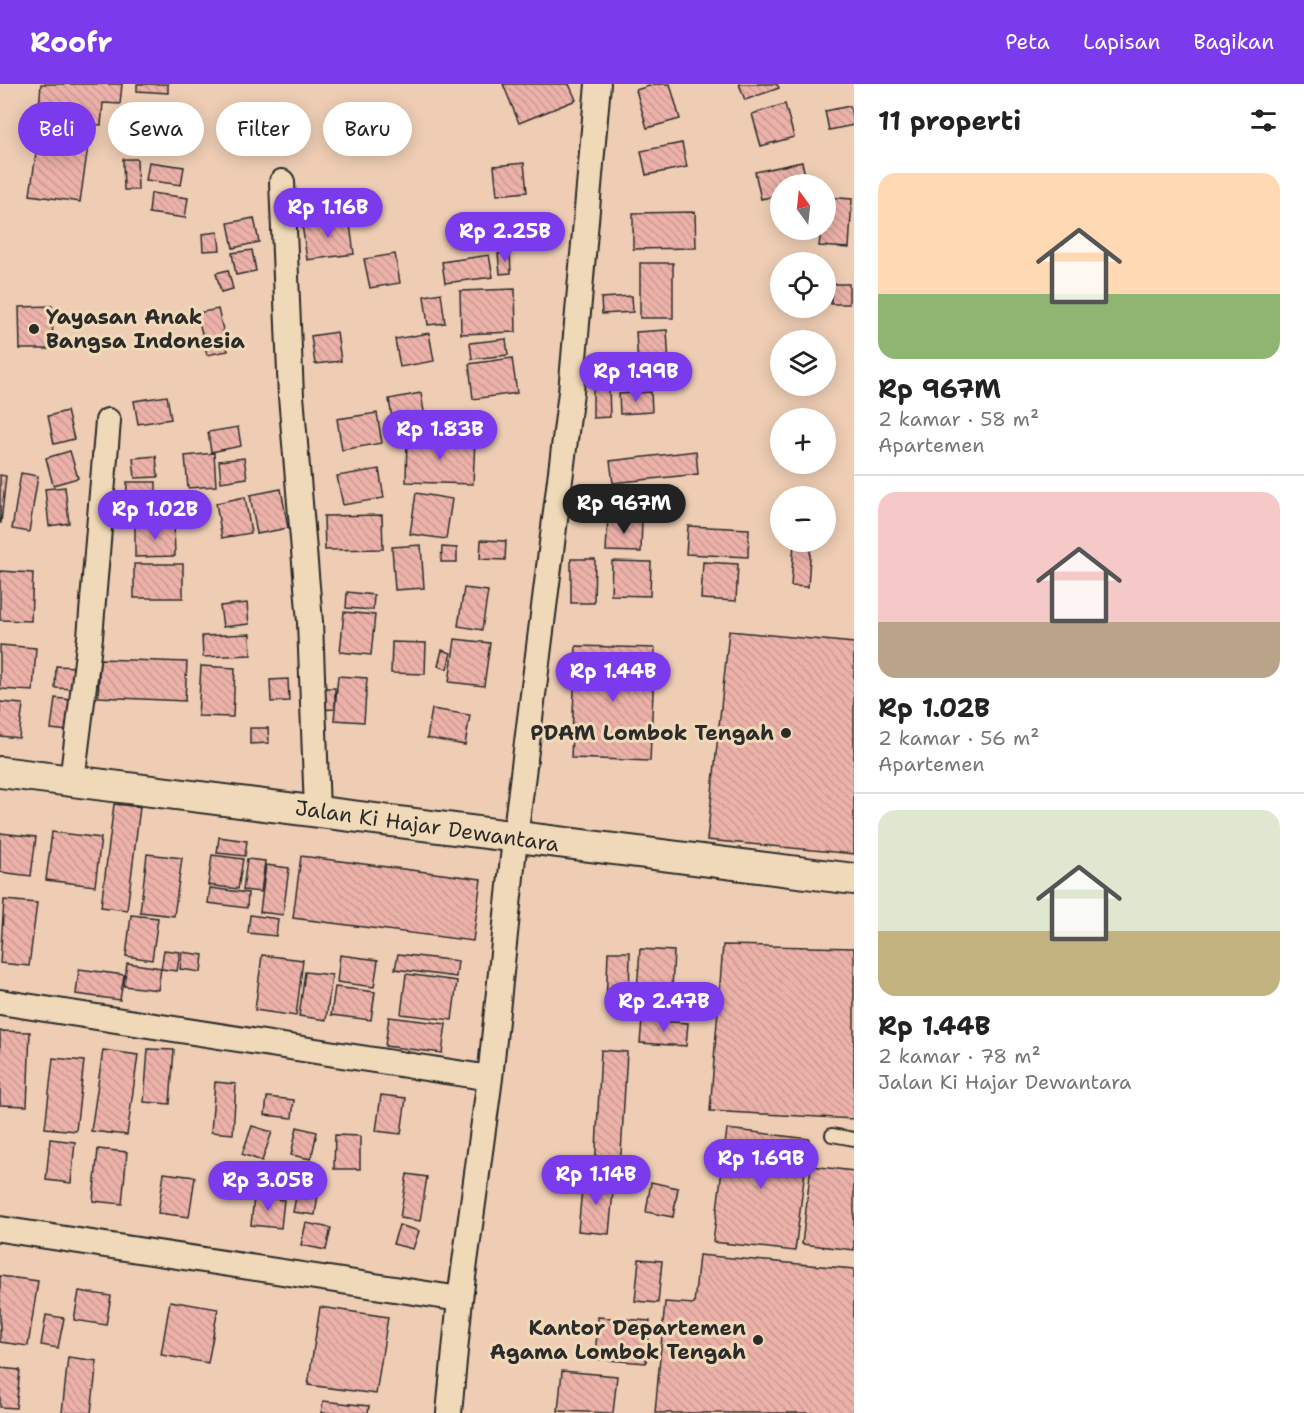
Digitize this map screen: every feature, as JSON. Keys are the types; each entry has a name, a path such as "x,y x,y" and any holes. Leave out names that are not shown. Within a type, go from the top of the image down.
{"street":[{"path":"449,1413 460,1299 490,1078 515,838 571,392 598,84"},
{"path":"282,182 291,396 310,622 317,811"},
{"path":"72,781 90,637 108,422"},
{"name":"Jalan Ki Hajar Dewantara","path":"0,772 854,879"},
{"path":"0,1002 490,1078"},
{"path":"0,1229 460,1299"}],"lane":[{"path":"832,1135 854,1139"}],"building":[{"path":"41,84 122,84 120,102 103,103 101,125 96,125 96,102 40,102"},
{"path":"137,84 168,84 168,93 137,91"},
{"path":"503,84 569,84 576,100 519,123"},
{"path":"656,84 670,84 680,119 647,128 636,90"},
{"path":"739,84 777,84 779,88 745,100"},
{"path":"785,104 794,137 761,146 752,114"},
{"path":"850,106 854,125 829,130 825,111"},
{"path":"682,143 687,167 646,175 641,151"},
{"path":"36,156 87,156 80,202 30,195"},
{"path":"123,159 137,159 138,190 124,190"},
{"path":"149,162 184,167 181,185 146,180"},
{"path":"802,162 805,174 770,174 770,197 761,199 755,172"},
{"path":"524,163 527,192 497,195 494,166"},
{"path":"339,190 344,212 311,219 306,198"},
{"path":"151,193 188,198 185,218 149,213"},
{"path":"836,198 852,199 849,248 819,246 820,240 836,240"},
{"path":"695,212 696,248 633,249 633,213"},
{"path":"349,217 354,254 307,260 302,224"},
{"path":"254,218 259,242 233,248 228,223"},
{"path":"218,232 220,250 203,251 202,234"},
{"path":"252,250 256,271 236,275 232,253"},
{"path":"510,253 511,273 500,274 498,254"},
{"path":"395,254 400,283 370,288 364,259"},
{"path":"489,255 493,277 445,283 442,262"},
{"path":"640,263 673,263 673,318 640,318"},
{"path":"228,270 233,289 221,292 216,273"},
{"path":"836,284 849,284 849,304 836,304"},
{"path":"515,289 516,332 461,334 460,291"},
{"path":"441,293 445,323 428,325 424,296"},
{"path":"632,296 633,312 602,314 601,298"},
{"path":"52,306 53,349 20,349 19,307"},
{"path":"218,309 228,351 207,355 197,313"},
{"path":"667,330 669,365 638,366 636,332"},
{"path":"337,332 341,361 315,364 311,336"},
{"path":"429,333 434,361 400,367 395,339"},
{"path":"506,339 508,355 472,359 470,343"},
{"path":"512,358 517,393 473,399 469,364"},
{"path":"593,387 609,387 610,417 593,418"},
{"path":"651,392 652,412 620,414 619,394"},
{"path":"421,393 425,418 393,424 389,399"},
{"path":"167,396 171,419 138,424 134,401"},
{"path":"67,411 74,439 54,444 48,416"},
{"path":"377,413 382,443 342,450 337,419"},
{"path":"238,427 241,446 211,452 208,432"},
{"path":"407,438 475,440 473,484 406,482"},
{"path":"70,451 78,478 53,485 46,458"},
{"path":"696,451 698,474 613,483 610,461"},
{"path":"214,453 216,486 188,488 185,456"},
{"path":"156,456 158,477 135,478 133,458"},
{"path":"244,458 247,478 221,482 219,461"},
{"path":"379,469 384,498 343,505 337,476"},
{"path":"21,473 38,476 29,532 12,529"},
{"path":"0,475 6,476 1,523 0,523"},
{"path":"127,482 156,482 156,510 126,510"},
{"path":"65,487 69,523 49,526 45,489"},
{"path":"281,489 288,528 257,534 250,495"},
{"path":"416,493 452,499 446,539 410,534"},
{"path":"245,497 251,533 222,538 216,503"},
{"path":"382,515 383,549 325,550 324,516"},
{"path":"608,517 642,519 641,552 606,551"},
{"path":"174,524 175,556 135,557 135,526"},
{"path":"688,526 749,529 748,557 686,554"},
{"path":"481,540 506,541 505,560 480,559"},
{"path":"421,545 424,588 395,590 392,547"},
{"path":"442,547 457,548 457,562 441,562"},
{"path":"793,552 810,552 808,587 791,586"},
{"path":"571,559 595,559 594,603 571,603"},
{"path":"612,561 651,562 650,596 611,595"},
{"path":"703,562 738,564 736,601 701,599"},
{"path":"134,564 183,564 183,598 134,598"},
{"path":"0,571 33,573 31,621 0,620"},
{"path":"464,588 488,591 482,630 458,626"},
{"path":"347,592 374,595 373,610 346,608"},
{"path":"247,603 249,624 223,627 220,606"},
{"path":"344,612 375,615 371,655 340,652"},
{"name":"PDAM Lombok Tengah","path":"729,631 854,643 854,854 707,840"},
{"path":"250,634 251,655 203,657 202,636"},
{"path":"455,639 490,643 484,686 449,682"},
{"path":"392,642 426,643 425,674 391,673"},
{"path":"0,645 36,648 33,691 0,689"},
{"path":"576,646 655,648 650,761 571,758"},
{"path":"442,650 451,653 447,669 438,666"},
{"path":"100,659 187,662 185,701 98,697"},
{"path":"56,666 77,667 76,689 55,688"},
{"path":"201,666 235,668 233,717 198,716"},
{"path":"338,676 367,678 364,722 334,720"},
{"path":"288,679 289,701 271,702 270,680"},
{"path":"317,688 335,688 335,709 317,710"},
{"path":"55,698 72,700 68,731 51,729"},
{"path":"0,702 23,704 19,738 0,736"},
{"path":"432,709 470,715 465,745 427,738"},
{"path":"250,728 268,728 269,743 250,744"},
{"path":"114,804 140,807 127,910 101,907"},
{"path":"52,832 101,838 95,886 46,880"},
{"path":"0,833 36,837 31,876 0,872"},
{"path":"219,837 247,841 245,856 217,853"},
{"path":"147,854 182,858 174,916 140,912"},
{"path":"212,855 243,859 238,889 208,885"},
{"path":"301,856 481,879 473,941 293,918"},
{"path":"247,859 265,861 261,892 243,890"},
{"path":"266,865 289,868 283,915 260,912"},
{"path":"210,888 248,893 247,908 208,903"},
{"path":"4,900 37,903 29,966 0,963"},
{"path":"131,915 158,918 152,960 126,956"},
{"path":"250,915 278,919 276,936 248,933"},
{"path":"723,945 854,948 854,1119 710,1111"},
{"path":"640,949 674,951 671,1008 636,1005"},
{"path":"164,950 180,952 177,971 161,969"},
{"path":"182,952 203,955 201,972 180,969"},
{"path":"608,952 630,952 629,1007 606,1007"},
{"path":"398,954 458,961 456,977 395,969"},
{"path":"262,955 303,960 296,1016 255,1010"},
{"path":"340,955 378,960 374,987 337,982"},
{"path":"127,963 161,968 158,990 124,986"},
{"path":"79,969 124,975 120,1000 76,994"},
{"path":"305,972 332,975 326,1020 299,1016"},
{"path":"406,974 457,981 452,1020 401,1014"},
{"path":"335,987 375,992 371,1020 331,1015"},
{"path":"389,1017 446,1024 442,1053 385,1046"},
{"path":"642,1020 688,1023 686,1046 640,1043"},
{"path":"0,1031 30,1032 27,1106 0,1105"},
{"path":"148,1049 174,1050 170,1104 144,1102"},
{"path":"103,1050 138,1055 127,1135 91,1131"},
{"path":"601,1050 627,1052 620,1171 595,1170"},
{"path":"53,1058 84,1061 76,1131 45,1128"},
{"path":"215,1082 236,1084 233,1134 211,1132"},
{"path":"381,1095 406,1098 401,1134 376,1131"},
{"path":"267,1097 294,1100 292,1118 265,1115"},
{"path":"252,1126 272,1132 262,1161 242,1154"},
{"path":"297,1127 317,1132 311,1159 291,1155"},
{"path":"727,1129 809,1139 795,1251 713,1242"},
{"path":"335,1135 360,1136 360,1169 334,1169"},
{"path":"50,1139 75,1142 71,1183 46,1180"},
{"path":"98,1149 127,1152 122,1204 93,1201"},
{"path":"296,1166 311,1169 307,1184 292,1180"},
{"path":"811,1166 854,1171 854,1250 802,1244"},
{"path":"164,1173 195,1177 189,1217 158,1213"},
{"path":"407,1174 427,1177 420,1221 400,1218"},
{"path":"583,1178 614,1181 609,1234 578,1231"},
{"path":"651,1182 678,1188 673,1217 646,1212"},
{"path":"297,1192 318,1195 315,1215 293,1212"},
{"path":"254,1197 284,1200 281,1228 251,1225"},
{"path":"306,1223 331,1228 326,1250 301,1245"},
{"path":"399,1225 419,1231 413,1249 393,1244"},
{"name":"Kantor Departemen Agama Lombok Tengah","path":"699,1255 854,1269 854,1413 655,1413 665,1302 694,1304"},
{"path":"639,1259 662,1261 658,1303 635,1301"},
{"path":"0,1276 38,1281 28,1346 0,1342"},
{"path":"79,1291 111,1296 106,1325 74,1320"},
{"path":"170,1301 218,1309 208,1363 161,1355"},
{"path":"320,1307 388,1317 376,1394 308,1385"},
{"path":"46,1315 64,1318 58,1348 41,1345"},
{"path":"598,1317 650,1321 646,1363 595,1359"},
{"path":"68,1357 97,1361 91,1413 62,1413"},
{"path":"0,1368 20,1370 16,1408 0,1407"},
{"path":"562,1371 617,1376 613,1413 558,1411"},
{"path":"323,1401 369,1406 368,1413 321,1413"}],"place":[{"name":"Yayasan Anak Bangsa Indonesia","path":"34,329"},
{"name":"PDAM Lombok Tengah","path":"786,733"},
{"name":"Kantor Departemen Agama Lombok Tengah","path":"758,1340"}]}
